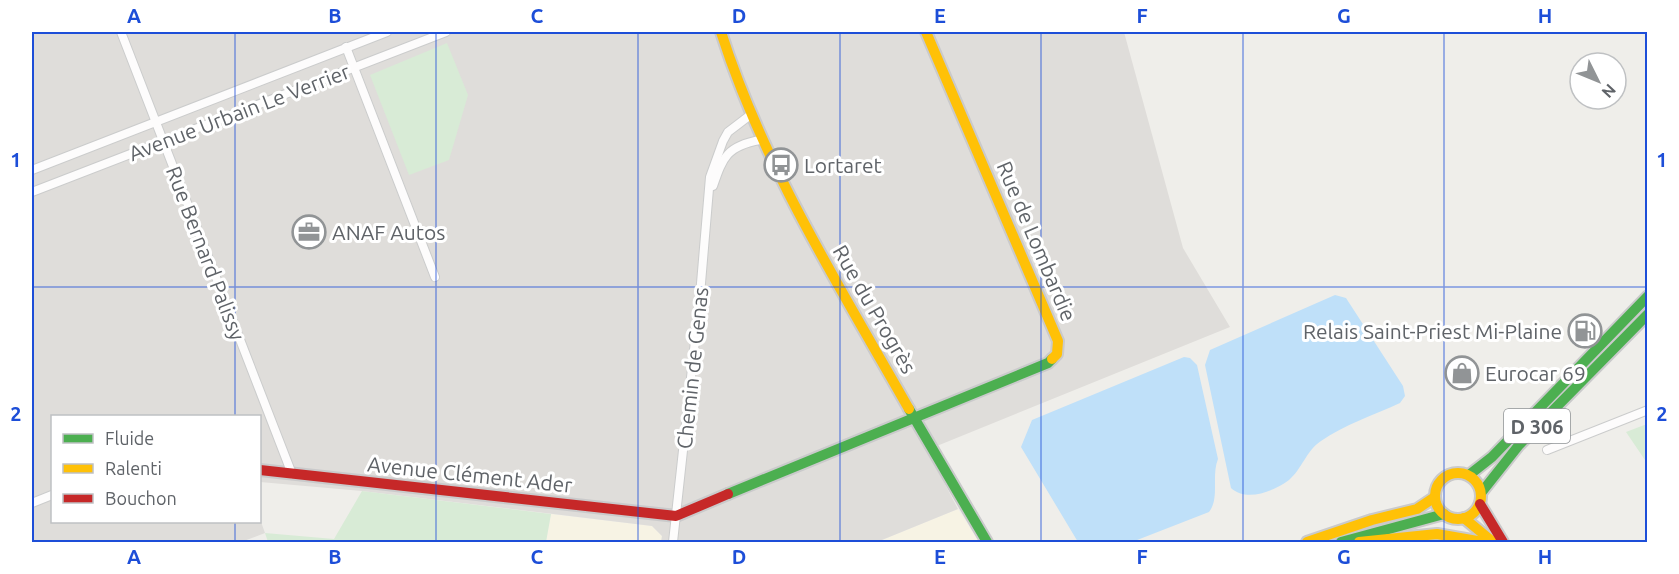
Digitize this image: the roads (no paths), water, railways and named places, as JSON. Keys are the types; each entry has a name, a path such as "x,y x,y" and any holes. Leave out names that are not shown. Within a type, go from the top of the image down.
{"main road":[{"name":"Rue du Progrès","path":"721,32 739,90 760,140 914,418 987,543"},
{"name":"Rue de Lombardie","path":"676,516 1048,363 1057,354 1058,341 926,32"},
{"name":"D 306","path":"1468,475 1500,452 1524,423 1614,334 1647,296"},
{"name":"D 306","path":"1481,492 1532,431 1617,348 1647,314"},
{"name":"Avenue Clément Ader","path":"261,470 676,516"},
{"path":"1307,543 1362,523 1417,509 1435,496 1443,478 1455,473 1468,475 1479,486 1481,492 1480,504 1474,513 1464,518"},
{"path":"1435,496 1444,514"},
{"path":"1480,504 1503,543"},
{"path":"1341,543 1356,536 1444,514 1464,518 1479,528 1493,543"},
{"path":"1359,543 1443,533 1470,537 1483,543"}],"street":[{"name":"Rue Bernard Palissy","path":"121,32 292,474"},
{"name":"Avenue Urbain Le Verrier","path":"32,170 387,32"},
{"name":"Avenue Urbain Le Verrier","path":"32,192 446,32"},
{"path":"346,47 435,277"},
{"name":"Chemin de Genas","path":"673,543 711,194 710,177 718,150 728,132 749,116"},
{"name":"Chemin de Genas","path":"711,194 722,160 739,146 760,140"},
{"path":"1546,450 1647,410"},
{"path":"32,503 51,495"}],"water":[{"path":"1335,295 1346,298 1403,386 1405,396 1400,403 1349,425 1321,441 1293,476 1283,484 1260,494 1237,492 1231,488 1205,365 1210,350"},
{"path":"1184,357 1190,358 1197,365 1218,459 1214,500 1209,512 1132,542 1078,542 1021,447 1032,420"}],"place":[{"name":"Lortaret","path":"781,165"},
{"name":"ANAF Autos","path":"309,232"},
{"name":"Relais Saint-Priest Mi-Plaine","path":"1585,331"},
{"name":"Eurocar 69","path":"1462,373"}]}
